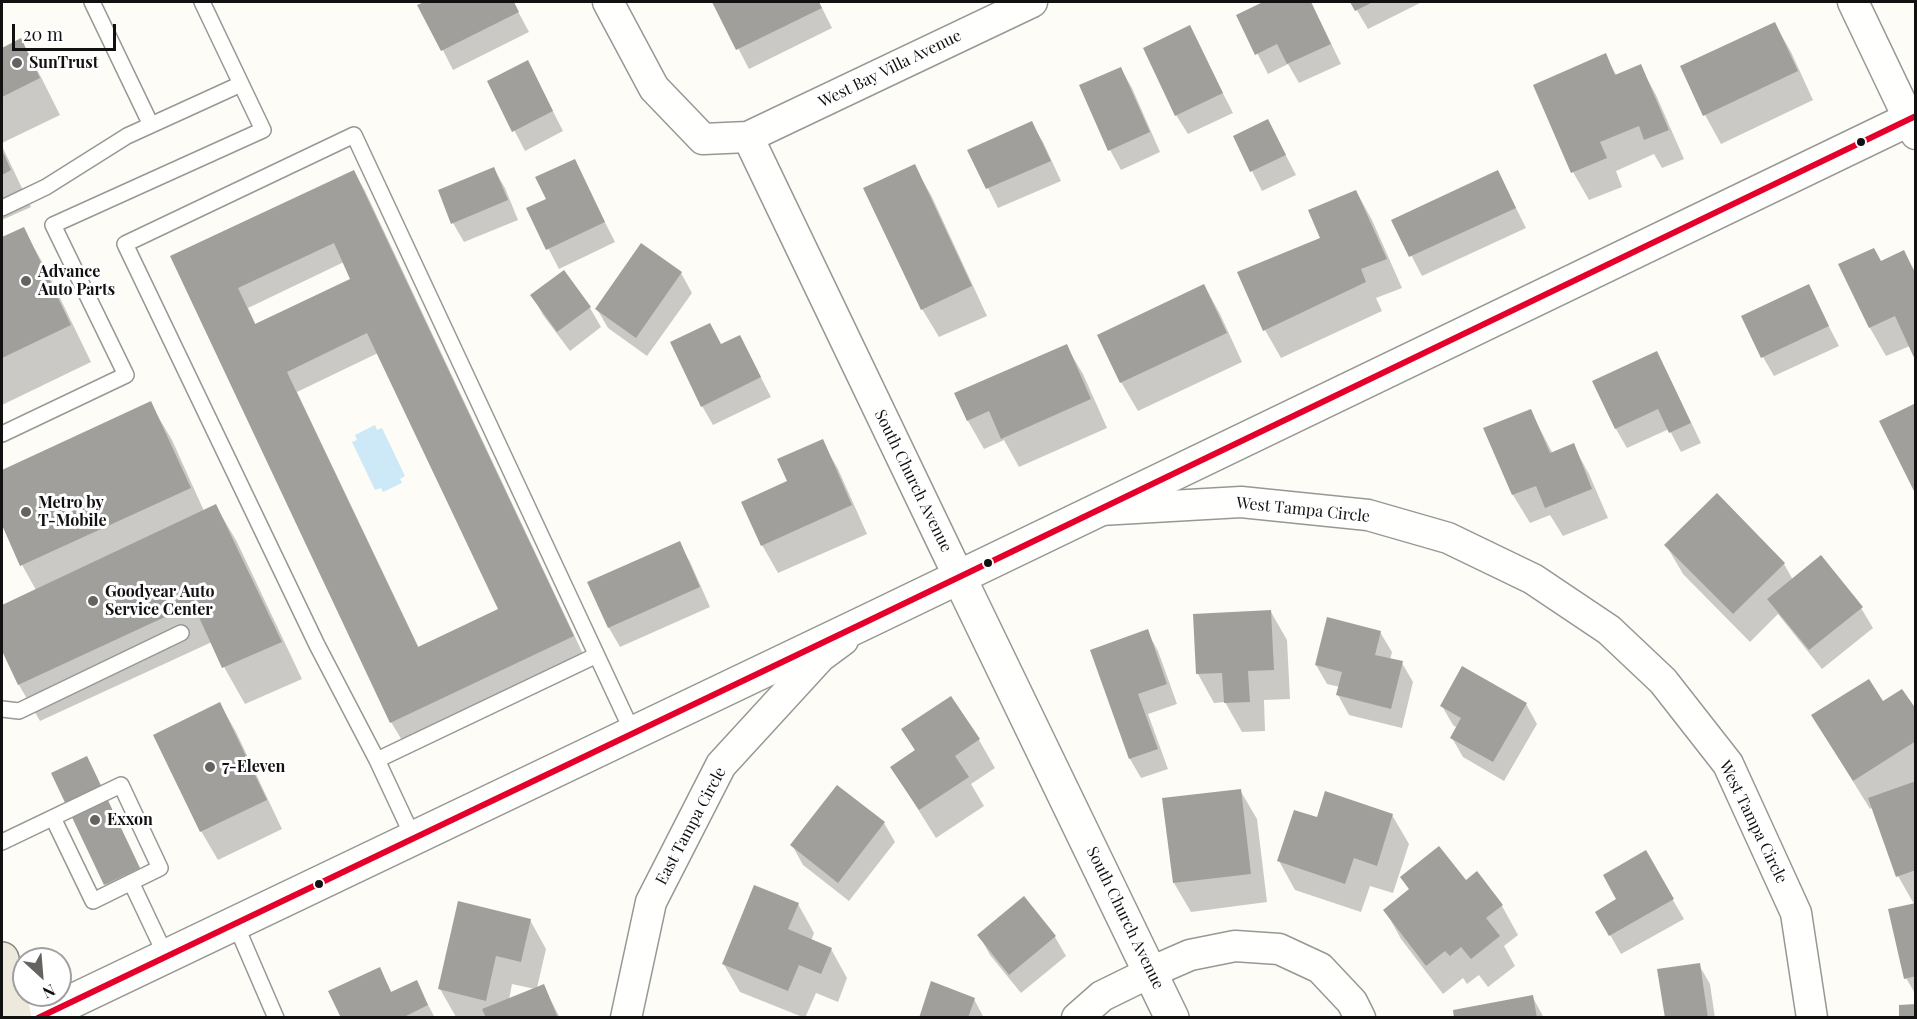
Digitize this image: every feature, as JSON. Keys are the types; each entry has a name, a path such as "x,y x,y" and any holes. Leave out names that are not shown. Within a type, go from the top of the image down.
{"main road":[{"path":"2,959 13,1017"},
{"path":"2,1005 13,1017"}],"street":[{"path":"608,2 654,88 703,140 748,137"},
{"name":"West Bay Villa Avenue","path":"748,137 1032,2"},
{"path":"37,1017 1913,123 1853,2"},
{"name":"South Church Avenue","path":"748,137 1172,1017"},
{"name":"West Tampa Circle","path":"1097,510 1242,502 1368,515 1448,538 1512,568 1533,579 1609,630 1663,681 1728,764 1796,913 1812,1017"},
{"name":"East Tampa Circle","path":"626,1017 651,902 721,765 820,657 870,620"},
{"path":"1077,1017 1102,996 1151,972 1190,955 1235,946 1279,949 1320,968 1352,1002 1360,1017"}],"lane":[{"path":"92,2 151,125"},
{"path":"2,434 126,375 53,225 263,130 202,2"},
{"path":"2,208 46,187 127,136 241,84"},
{"path":"413,837 377,760 316,645 125,244 271,174 354,135 595,656 633,733"},
{"path":"2,709 19,711 181,633"},
{"path":"377,760 595,656"},
{"path":"2,842 53,818 121,786 160,868 93,901 53,818"},
{"path":"131,882 166,956"},
{"path":"235,923 276,1017"}],"water":[{"path":"375,425 377,430 382,428 405,476 400,479 402,483 383,492 381,488 375,490 352,442 357,440 355,435"}],"building":[{"path":"424,2 514,2 519,12 441,51 417,5"},
{"path":"712,2 819,2 822,8 736,50"},
{"path":"1263,2 1311,2 1331,44 1287,64 1277,44 1255,55 1236,15"},
{"path":"1350,2 1373,2 1355,11"},
{"path":"1775,22 1798,71 1703,116 1680,66"},
{"path":"1190,25 1223,93 1175,116 1143,48"},
{"name":"SunTrust","path":"21,38 40,78 2,97 2,48"},
{"path":"1606,53 1615,75 1641,64 1669,130 1644,140 1639,126 1600,142 1607,158 1571,173 1533,85"},
{"path":"528,60 553,111 512,132 487,81"},
{"path":"1121,67 1150,132 1108,151 1079,85"},
{"path":"1268,119 1286,155 1250,172 1233,136"},
{"path":"1032,121 1051,161 986,189 967,150"},
{"path":"2,150 11,170 2,175"},
{"path":"575,159 605,222 546,250 526,208 546,199 535,177"},
{"path":"915,164 972,286 921,310 863,188"},
{"path":"494,167 508,200 451,224 438,190"},
{"path":"354,170 574,636 390,723 170,256","holes":["334,243 350,279 255,324 238,288","367,333 498,609 418,647 287,372"]},
{"path":"1498,170 1516,208 1409,257 1391,220"},
{"path":"1356,190 1387,259 1361,269 1366,282 1263,331 1237,272 1320,238 1308,210"},
{"name":"Advance Auto Parts","path":"24,227 71,325 2,358 2,237"},
{"path":"641,243 682,272 636,338 595,309"},
{"path":"1874,248 1881,261 1904,250 1916,275 1916,362 1895,316 1869,328 1838,264"},
{"path":"564,270 591,307 557,332 530,295"},
{"path":"1204,284 1227,333 1120,383 1097,335"},
{"path":"1809,284 1829,326 1761,358 1741,316"},
{"path":"710,323 721,344 740,335 761,377 701,407 670,342"},
{"path":"1067,344 1091,399 1001,439 989,411 967,421 954,393"},
{"path":"1657,351 1691,423 1669,433 1658,409 1615,429 1592,381"},
{"path":"151,401 191,488 20,566 2,525 2,470"},
{"path":"1916,403 1916,495 1879,421"},
{"path":"1531,409 1550,453 1574,443 1592,489 1545,508 1536,486 1512,495 1483,428"},
{"path":"823,439 852,505 761,546 741,502 787,481 777,459"},
{"path":"1717,493 1785,563 1733,614 1664,545"},
{"path":"216,504 282,642 222,668 193,604 18,685 2,651 2,605"},
{"path":"680,541 700,587 608,628 587,582"},
{"path":"1821,555 1863,607 1809,650 1767,599"},
{"path":"1271,610 1274,670 1248,671 1250,702 1224,703 1222,673 1196,674 1193,614"},
{"path":"1327,617 1381,631 1375,655 1403,661 1391,709 1336,695 1342,672 1315,665"},
{"path":"1148,629 1167,684 1138,694 1158,749 1129,759 1090,650"},
{"path":"1462,666 1527,703 1493,762 1450,738 1461,718 1440,706"},
{"path":"1869,679 1883,701 1902,689 1916,709 1916,741 1853,781 1811,715"},
{"path":"951,696 980,739 955,756 969,777 919,810 890,767 915,750 901,729"},
{"name":"7-Eleven","path":"220,702 267,800 200,832 153,735"},
{"name":"Exxon","path":"87,756 140,868 104,885 51,773"},
{"path":"1916,781 1916,870 1896,877 1868,798"},
{"path":"837,785 885,822 838,883 790,845"},
{"path":"1241,789 1251,874 1173,883 1162,798"},
{"path":"1325,791 1393,814 1377,866 1354,858 1345,884 1277,861 1294,810 1317,817"},
{"path":"1439,846 1466,880 1477,871 1503,905 1486,918 1500,936 1471,959 1461,947 1450,956 1445,951 1426,966 1383,910 1409,889 1400,877"},
{"path":"1646,850 1674,899 1609,936 1595,912 1616,899 1603,875"},
{"path":"754,885 799,903 788,929 832,948 821,974 799,965 788,991 722,964"},
{"path":"1024,896 1056,936 1009,975 977,935"},
{"path":"458,901 531,919 521,962 496,956 486,1001 438,989"},
{"path":"1916,903 1916,976 1904,979 1888,909"},
{"path":"1700,963 1708,1018 1665,1018 1657,969"},
{"path":"380,967 391,992 417,980 428,1005 402,1018 341,1018 328,991"},
{"path":"931,981 975,998 968,1018 919,1018"},
{"path":"544,984 558,1018 486,1018 482,1009"},
{"path":"1533,995 1537,1018 1454,1018 1453,1010"},
{"path":"1916,1004 1916,1018 1899,1018 1899,1005"}],"transit line":[{"path":"38,1018 1916,116"}],"place":[{"name":"SunTrust","path":"17,63"},
{"name":"Advance Auto Parts","path":"26,281"},
{"name":"Metro by T-Mobile","path":"26,512"},
{"name":"Goodyear Auto Service Center","path":"93,601"},
{"name":"7-Eleven","path":"210,767"},
{"name":"Exxon","path":"95,820"}]}
